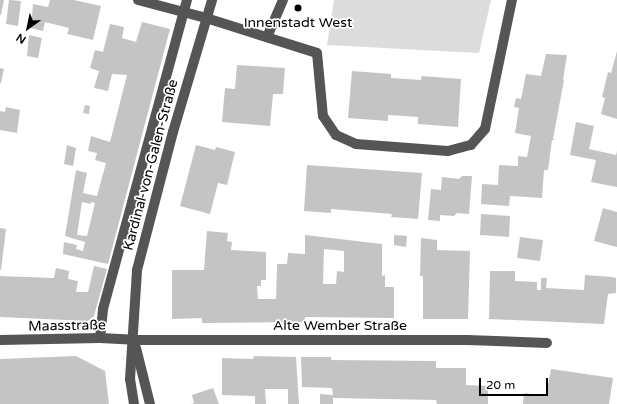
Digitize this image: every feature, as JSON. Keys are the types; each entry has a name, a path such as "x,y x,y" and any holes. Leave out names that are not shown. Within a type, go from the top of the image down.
{"street":[{"path":"138,0 183,11 317,53 322,116 336,135 356,144 448,151 471,145 485,129 512,0"},
{"name":"Kardinal-von-Galen-Straße","path":"100,338 104,308 187,0"},
{"name":"Kardinal-von-Galen-Straße","path":"134,404 130,379 134,340 137,270 173,132 212,0"},
{"path":"267,37 283,0"},
{"name":"Maasstraße","path":"0,340 100,338 134,340"},
{"name":"Kardinal-von-Galen-Straße","path":"134,340 150,404"},
{"name":"Alte Wember Straße","path":"134,340 467,340 547,343"}],"shaded area":[{"path":"334,0 491,0 479,53 327,45"}],"building":[{"path":"0,0 4,0 1,15 0,15"},
{"path":"9,0 21,1 18,26 6,24"},
{"path":"50,0 74,0 101,6 93,40 67,34 69,28 45,22 43,31 31,28 33,4 48,7"},
{"path":"142,22 170,29 108,264 63,254 64,242 77,245 76,249 83,251 85,242 65,236 76,170 87,173 83,193 97,196 106,163 95,160 97,153 88,151 91,136 110,142 127,75 112,74 108,91 94,88 99,71 90,68 95,50 103,52 110,24 124,27 122,38 136,42","holes":["82,202 91,204 91,202 95,203 87,236 77,235"]},
{"path":"29,35 42,38 38,58 27,56"},
{"path":"617,51 617,119 601,114 605,98 602,97 608,72 611,73"},
{"path":"546,54 567,55 553,139 556,140 552,140 548,170 544,170 542,198 510,196 509,206 481,204 482,184 498,185 499,165 518,166 518,156 527,157 531,136 515,133 519,108 514,107 516,98 521,99 526,74 541,76"},
{"path":"237,65 285,68 283,94 273,94 270,126 222,122 225,88 235,89"},
{"path":"0,68 4,69 1,83 0,83"},
{"path":"352,71 391,74 391,78 421,80 422,76 461,79 458,127 418,124 418,117 388,115 388,121 348,118"},
{"path":"85,105 90,106 89,114 83,113"},
{"path":"6,107 20,110 17,133 0,130 0,111 5,112"},
{"path":"576,122 594,126 589,149 616,155 617,151 617,187 591,182 596,160 570,155"},
{"path":"67,145 76,148 73,166 64,164"},
{"path":"196,145 215,150 216,147 235,152 227,185 218,183 210,214 180,206"},
{"path":"307,165 422,173 418,219 391,217 392,214 331,209 331,213 304,211"},
{"path":"462,176 472,176 469,214 457,213 454,216 440,215 440,221 428,220 431,189 441,190 442,177 459,179"},
{"path":"603,208 617,212 617,247 594,241"},
{"path":"481,214 510,216 509,237 480,235"},
{"path":"0,228 6,229 1,270 0,270"},
{"path":"207,231 228,233 227,241 232,242 231,250 266,252 266,280 261,280 261,286 257,286 258,299 276,299 277,264 287,264 288,253 305,254 305,235 382,244 382,276 385,275 385,287 394,287 394,318 305,317 305,322 202,323 202,318 172,319 172,270 204,270","holes":["324,249 344,251 344,272 337,271 336,284 323,284"]},
{"path":"394,235 407,236 406,247 394,245"},
{"path":"520,237 543,240 540,261 517,258"},
{"path":"421,238 437,240 437,250 470,251 468,319 423,319 423,276 420,276"},
{"path":"94,266 107,269 94,316 88,321 0,317 0,276 54,278 56,268 69,271 68,279 78,281 76,292 88,292"},
{"path":"490,271 515,271 515,281 537,282 537,290 541,290 541,278 547,278 546,288 584,290 585,275 612,277 616,278 616,293 608,294 604,324 489,319"},
{"path":"76,356 105,371 109,404 0,404 0,359"},
{"path":"254,356 296,357 299,404 288,404 288,389 265,389 266,404 255,404 255,396 222,395 222,358 253,359"},
{"path":"301,357 331,357 331,360 436,361 436,368 466,368 466,385 488,386 488,404 437,404 436,400 333,398 333,404 320,404 320,394 333,395 332,388 302,387"},
{"path":"551,369 613,378 609,404 523,404 524,393 546,396"},
{"path":"213,388 219,404 191,404 194,403 192,395"}],"place":[{"name":"Innenstadt West","path":"298,8"}]}
